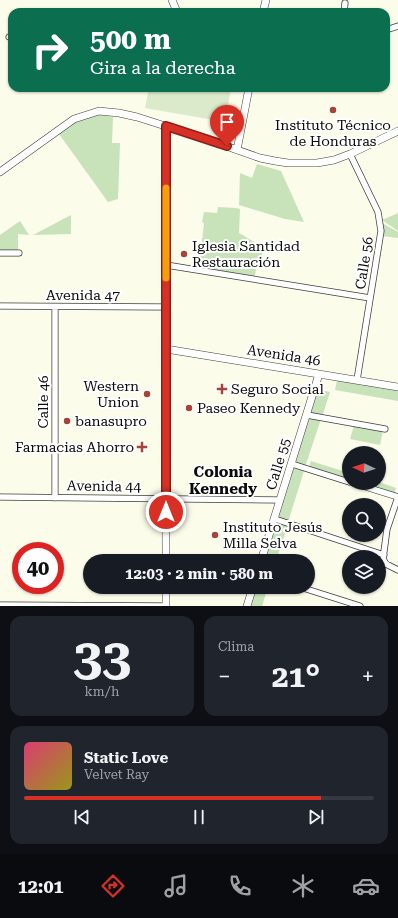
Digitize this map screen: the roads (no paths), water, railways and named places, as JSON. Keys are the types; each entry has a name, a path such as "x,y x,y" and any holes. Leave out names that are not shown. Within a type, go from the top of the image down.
{"street":[{"path":"344,8 345,3"},
{"path":"237,150 248,92"},
{"path":"0,172 74,119 99,111 137,117 267,160 302,164 334,160 398,131"},
{"path":"166,126 166,554"},
{"name":"Calle 56","path":"350,154 378,212 381,231 357,380"},
{"path":"0,253 19,253"},
{"path":"166,265 370,298"},
{"name":"Avenida 47","path":"0,306 166,307"},
{"name":"Calle 46","path":"55,307 55,498"},
{"name":"Avenida 46","path":"166,349 398,387"},
{"name":"Calle 55","path":"263,554 319,374"},
{"path":"307,415 385,429"},
{"path":"292,464 342,480"},
{"path":"376,490 398,497 386,529 384,550"},
{"name":"Avenida 44","path":"0,497 280,500"},
{"path":"275,519 369,550"},
{"path":"386,564 398,570"},
{"path":"315,592 360,606"},
{"path":"0,605 166,606 166,594"},
{"path":"247,606 251,594"}],"place":[{"name":"Instituto Técnico de Honduras","path":"333,110"},
{"name":"Iglesia Santidad Restauración","path":"184,254"},
{"name":"Seguro Social","path":"222,389"},
{"name":"Western Union","path":"147,394"},
{"name":"Paseo Kennedy","path":"189,408"},
{"name":"banasupro","path":"67,421"},
{"name":"Farmacias Ahorro","path":"142,447"},
{"name":"Instituto Jesús Milla Selva","path":"215,535"}],"district":[{"name":"Colonia Kennedy","path":"223,480"}]}
